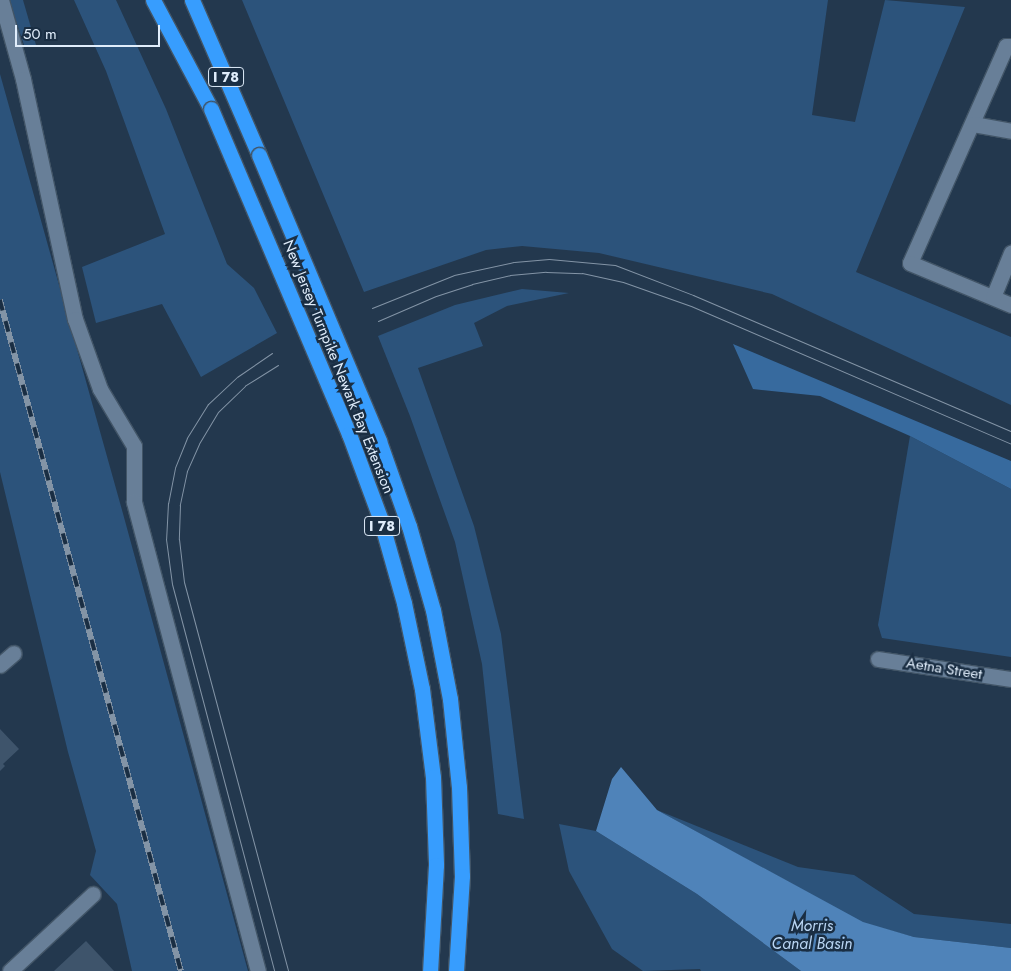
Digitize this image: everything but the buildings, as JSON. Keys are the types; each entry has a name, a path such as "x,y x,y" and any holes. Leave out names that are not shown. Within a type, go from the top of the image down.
{"highway":[{"path":"153,0 211,109"},
{"name":"New Jersey Turnpike Newark Bay Extension","path":"165,0 350,434 383,526 404,603 422,689 433,777 436,865 430,971"},
{"name":"New Jersey Turnpike Newark Bay Extension","path":"192,0 376,433 409,526 433,610 450,699 459,787 462,876 456,971"},
{"path":"204,0 259,155"}],"street":[{"path":"2,0 23,79 75,318 100,390 134,446 134,502 258,971"},
{"path":"1011,46 1006,46 910,263 1011,305"},
{"path":"973,124 1011,131"},
{"path":"993,297 1011,253"},
{"path":"0,665 14,653"},
{"name":"Aetna Street","path":"878,659 1011,680"},
{"path":"10,971 93,894"}],"shaded area":[{"path":"9,0 23,0 36,45 24,45"},
{"path":"74,0 116,0 166,109 227,264 254,288 277,333 201,377 162,304 96,323 82,267 165,234 106,71"},
{"path":"242,0 828,0 812,115 855,122 885,0 965,7 856,272 1011,337 1011,405 772,294 599,253 522,246 486,250 364,292"},
{"path":"0,74 248,971 132,971 117,904 90,875 96,851 68,752 0,472"},
{"path":"522,289 569,293 507,306 474,323 483,346 418,368 474,526 501,634 524,819 498,814 482,664 455,542 410,416 378,336 455,305"},
{"path":"733,344 1011,461 1011,489 910,436 820,396 753,389"},
{"path":"910,436 1011,489 1011,657 882,638 878,625"},
{"path":"657,810 798,867 854,875 914,914 1011,924 1011,948 914,937 863,923"},
{"path":"559,824 596,831 697,894 801,971 701,971 700,969 643,971 612,949 569,871"}],"water":[{"name":"Morris Canal Basin","path":"621,767 657,810 863,922 914,937 1011,948 1011,971 801,971 697,894 596,831 612,779"}],"tram line":[{"path":"372,308 454,275 514,262 549,259 615,265 693,295 1011,431"},
{"path":"378,321 436,296 472,284 510,275 546,272 582,273 623,282 691,306 1011,444"},
{"path":"272,353 237,377 208,404 187,438 175,468 168,503 166,539 172,584 274,971"},
{"path":"278,365 245,386 218,412 199,444 187,471 180,505 179,539 184,582 288,971"}],"railway":[{"path":"0,300 181,971"}]}
